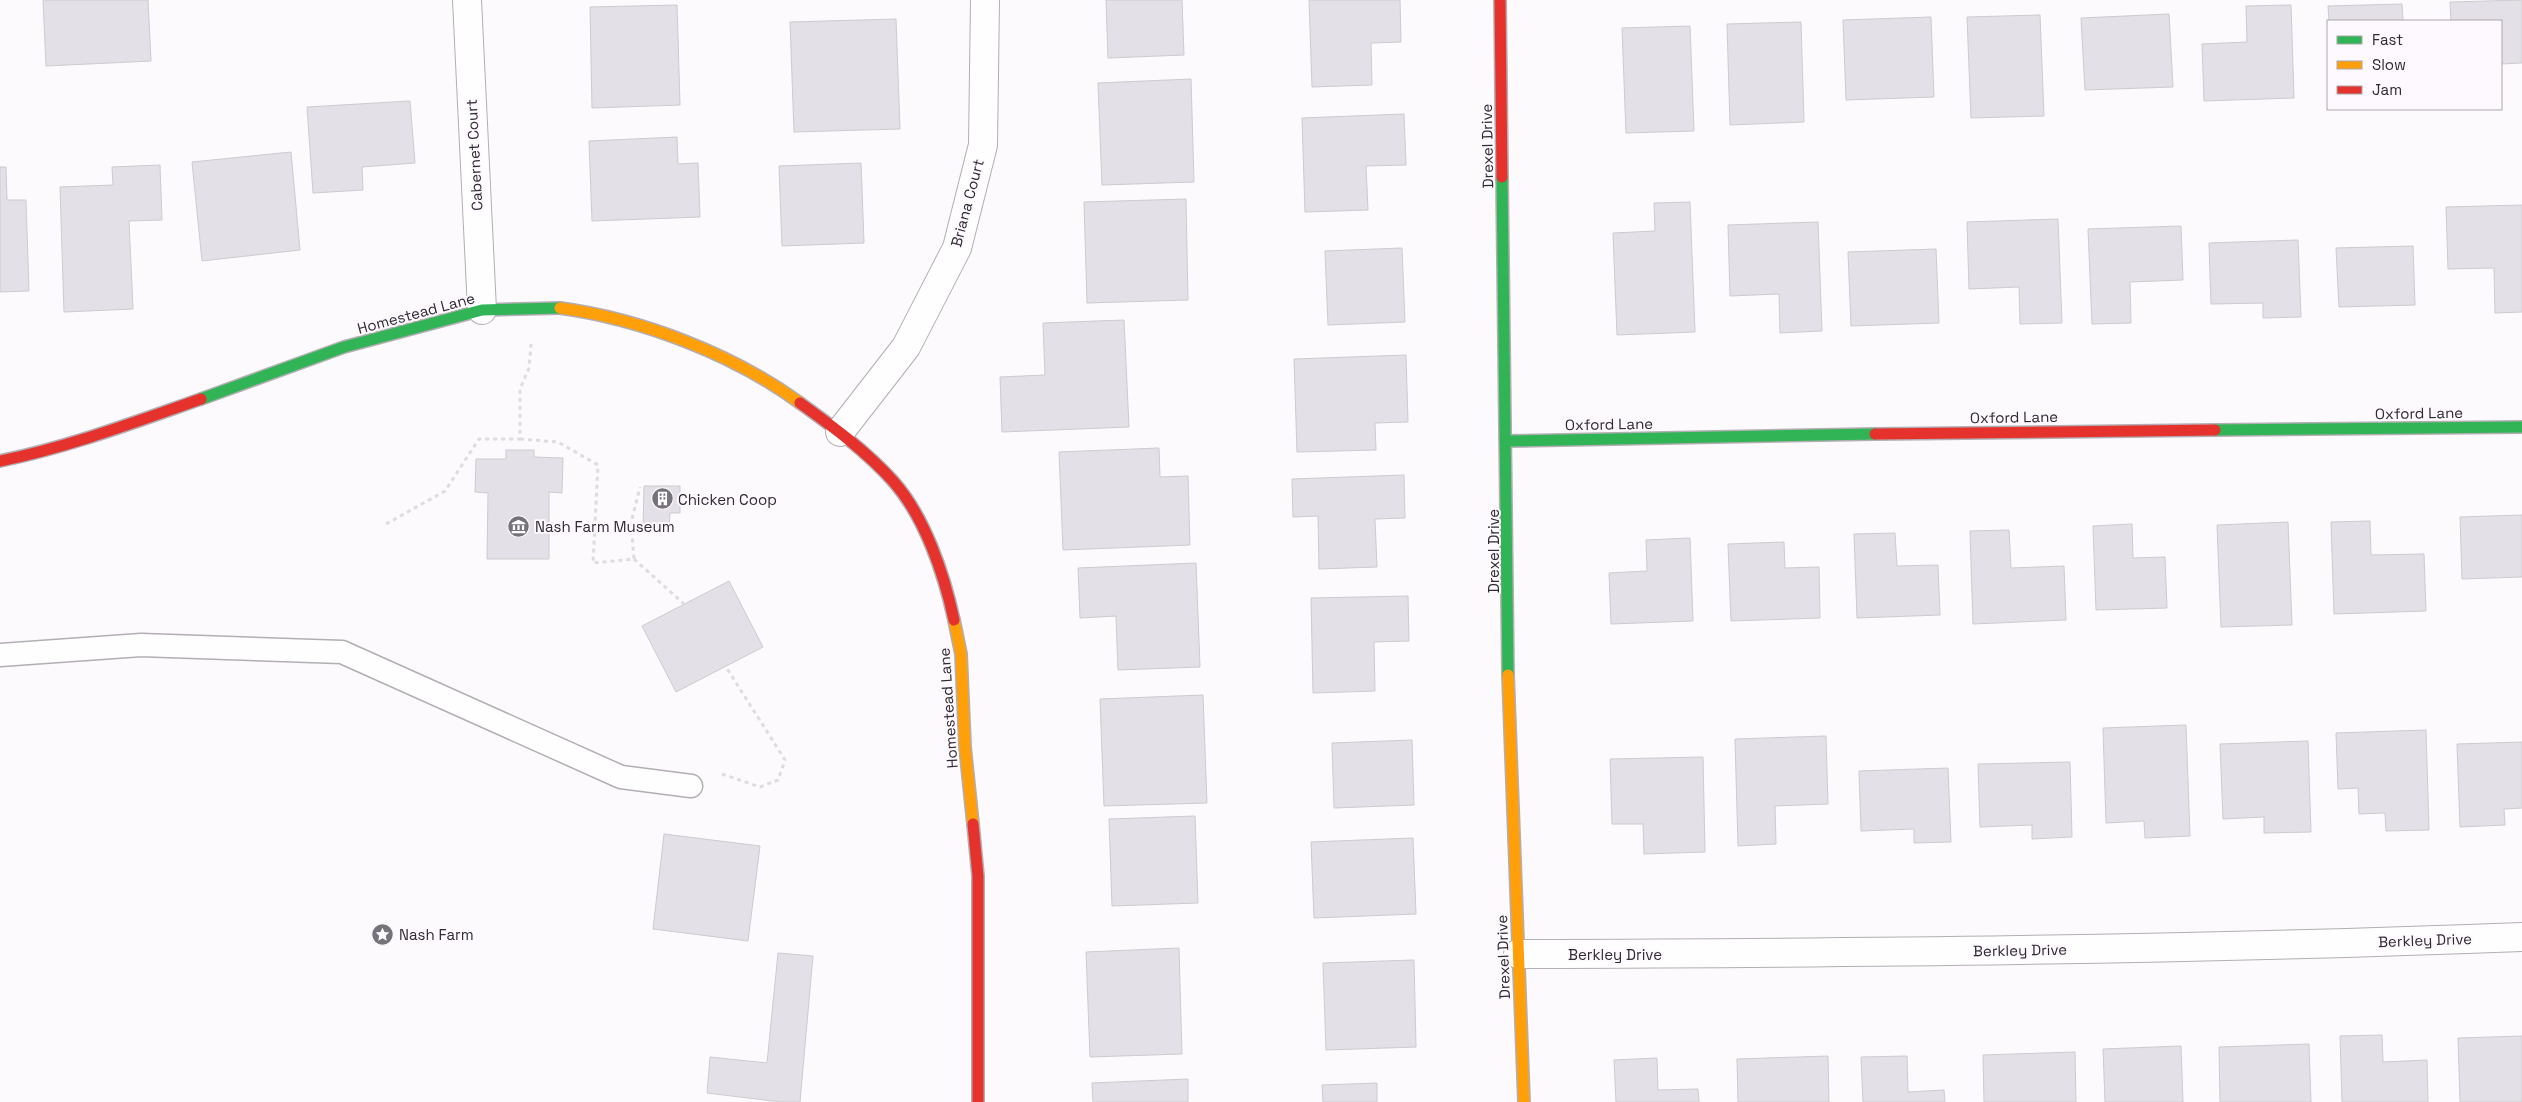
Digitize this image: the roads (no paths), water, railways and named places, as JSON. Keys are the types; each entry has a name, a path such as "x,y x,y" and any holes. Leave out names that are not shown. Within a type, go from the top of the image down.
{"street":[{"name":"Cabernet Court","path":"467,0 482,310"},
{"name":"Briana Court","path":"840,432 906,347 957,248 983,145 985,0"},
{"name":"Drexel Drive","path":"1500,0 1507,441 1509,740 1524,1102"},
{"name":"Homestead Lane","path":"0,461 25,456 128,425 344,348 482,310 561,308 614,318 667,335 729,361 785,392 840,432 894,482 920,522 945,581 962,654 965,747 978,876 978,1102"},
{"name":"Oxford Lane","path":"1507,441 1871,434 2522,427"},
{"name":"Berkley Drive","path":"1518,954 1876,952 2280,946 2522,936"}],"lane":[{"path":"0,655 140,646 342,652 621,777 691,786"}],"place":[{"name":"Chicken Coop","path":"662,499"},
{"name":"Nash Farm Museum","path":"519,526"},
{"name":"Nash Farm","path":"383,934"}]}
